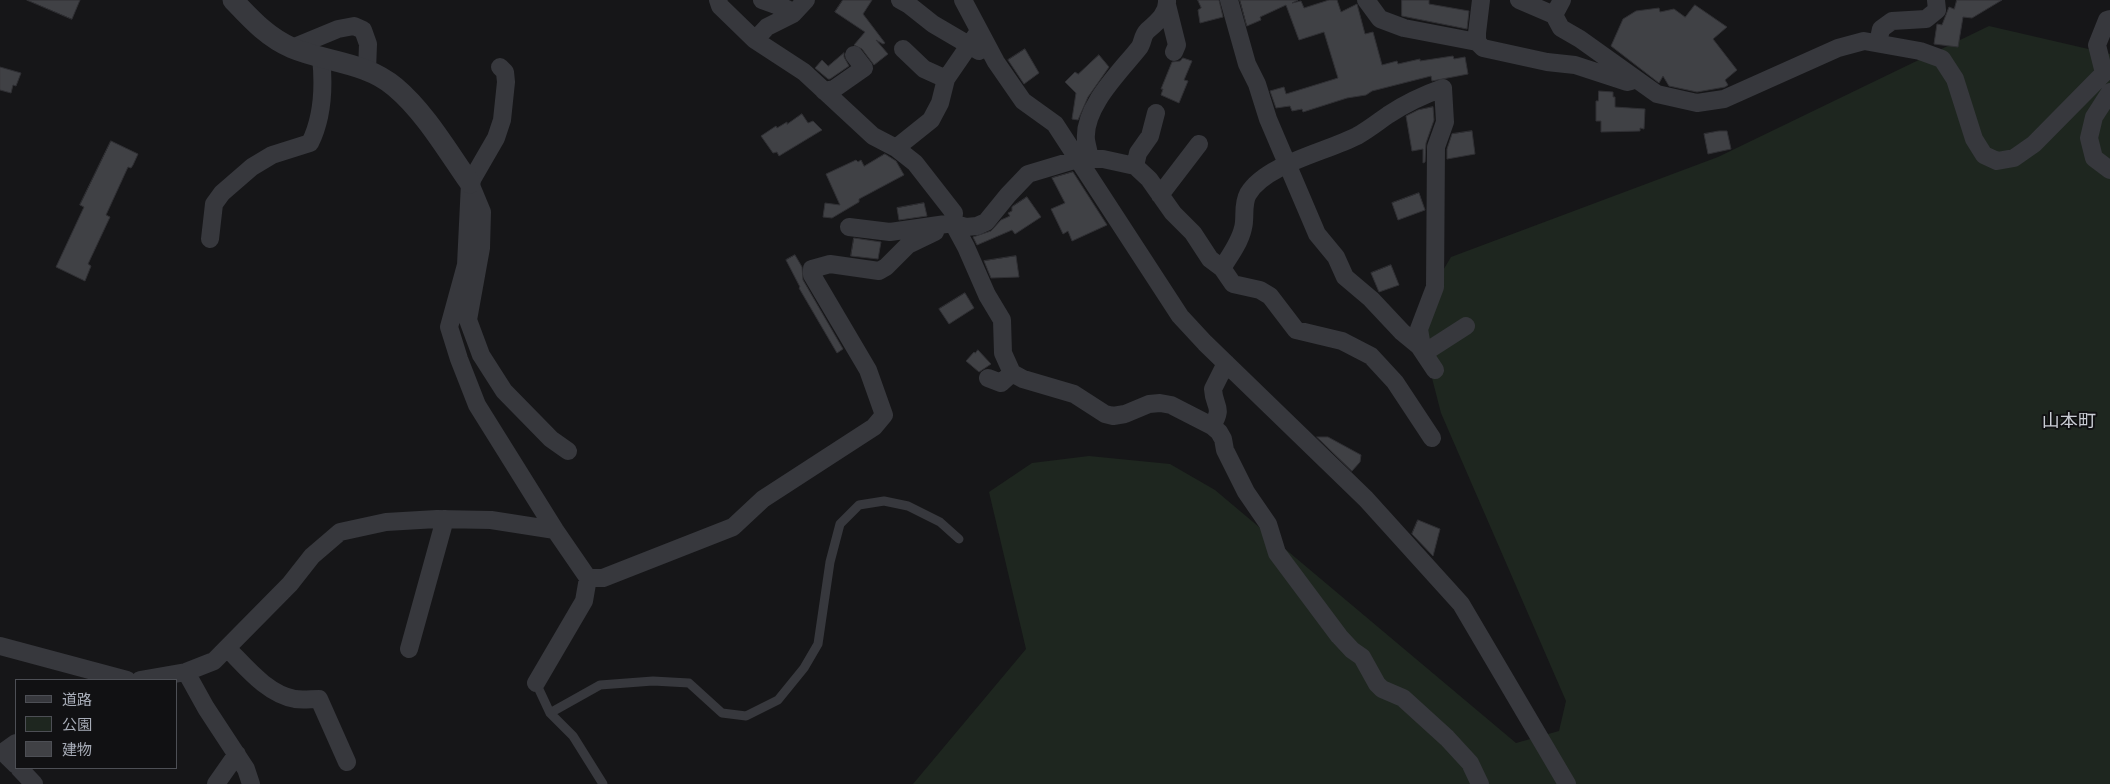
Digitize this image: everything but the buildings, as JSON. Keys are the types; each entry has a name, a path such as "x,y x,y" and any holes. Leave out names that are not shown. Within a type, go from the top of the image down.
{"street":[{"path":"233,0 262,31 292,48 368,71 395,86 427,122 470,183 482,212 481,248 468,320 481,355 504,391 551,439 568,451"},
{"path":"718,0 720,6 754,40 804,72 873,136 896,148 915,163 947,202 954,213 953,223 966,247 987,295 1002,320 1003,353 1012,373 1023,379 1074,394 1105,414 1113,416 1125,414 1149,404 1160,403 1172,405 1212,426 1219,432 1223,439 1225,450 1246,492 1268,524 1277,553 1339,636 1352,650 1362,657 1377,684 1382,689 1403,698 1447,738 1470,763 1480,784"},
{"path":"762,0 787,9 793,14"},
{"path":"754,40 767,27 793,14 806,0"},
{"path":"1228,0 1247,64 1257,84 1268,119 1317,234 1336,257 1345,277 1371,299 1422,350 1434,370"},
{"path":"1366,0 1380,19 1404,28 1478,42"},
{"path":"1481,0 1476,33 1478,42 1483,48 1547,62 1575,65 1627,82 1636,80"},
{"path":"1519,0 1558,8 1561,28 1580,39 1636,80 1657,94 1696,103 1724,99 1838,48 1864,41 1920,51 1942,58 1955,79 1974,139 1984,155 1997,161 2014,158 2108,85"},
{"path":"1878,43 1881,29 1892,21 1926,19 1937,10 1937,0"},
{"path":"908,2 932,24 974,38 996,62 1023,100 1054,124 1084,159 1180,316 1205,344 1366,499 1460,604 1567,784"},
{"path":"896,148 931,120 940,103 946,79 974,38 967,2"},
{"path":"1084,159 1087,129 1099,99 1141,46 1147,32 1159,21 1167,2"},
{"path":"1167,2 1177,45 1174,52"},
{"path":"2110,19 2107,20 2097,45 2108,85 2094,117 2088,138 2094,158 2110,170"},
{"path":"292,48 338,29 354,26 363,30 368,44 368,71"},
{"path":"903,49 924,69 946,79"},
{"path":"824,91 834,89 864,68 854,55"},
{"path":"210,239 214,204 222,193 252,167 272,155 310,143 315,132 324,84 321,57"},
{"path":"500,67 505,72 506,82 502,120 496,138 470,183 466,265 449,327 458,360 478,405 555,530 588,578 584,601 536,683"},
{"path":"1222,268 1235,247 1244,227 1244,203 1247,195 1260,181 1287,165 1352,138 1390,114 1443,88 1445,122 1436,147 1435,287 1418,330 1422,350"},
{"path":"1135,166 1138,153 1150,136 1156,114"},
{"path":"1160,195 1198,144"},
{"path":"850,226 890,232 953,223 966,227 977,226 986,222 1028,174 1084,159 1103,159 1135,166 1149,179 1174,213 1193,233 1210,258 1222,268 1233,284 1260,290 1270,296 1296,330 1342,341 1358,347 1371,356 1395,382 1432,438"},
{"path":"588,578 603,578 733,528 763,498 874,427 884,415 868,370 812,275 812,269 830,264 879,271 886,267 914,240 953,223"},
{"path":"1422,350 1466,326"},
{"path":"1212,426 1219,410 1213,389 1226,364"},
{"path":"988,378 1001,383 1012,373"},
{"path":"146,679 186,672 214,661 290,584 312,556 340,532 386,522 445,519 492,520 555,530"},
{"path":"409,649 445,519"},
{"path":"0,646 119,679"},
{"path":"227,648 259,680 276,692 296,699 319,699 347,762"},
{"path":"186,672 206,708 246,769 251,784"},
{"path":"15,744 3,752 15,763"},
{"path":"216,784 237,754"},
{"path":"21,769 34,784"}],"lane":[{"path":"550,713 600,685 653,681 690,683 722,714 746,716 778,700 804,668 818,644 830,562 840,524 859,505 884,501 908,506 940,522 959,539"},
{"path":"536,683 550,713 573,736 604,784"}],"green space":[{"path":"1989,26 2110,54 2110,784 913,784 1026,649 989,492 1032,463 1089,456 1170,464 1215,490 1516,743 1559,731 1566,701 1441,413 1425,351 1423,304 1451,257 1718,157"}],"district":[{"name":"山本町","path":"2069,421"}]}
